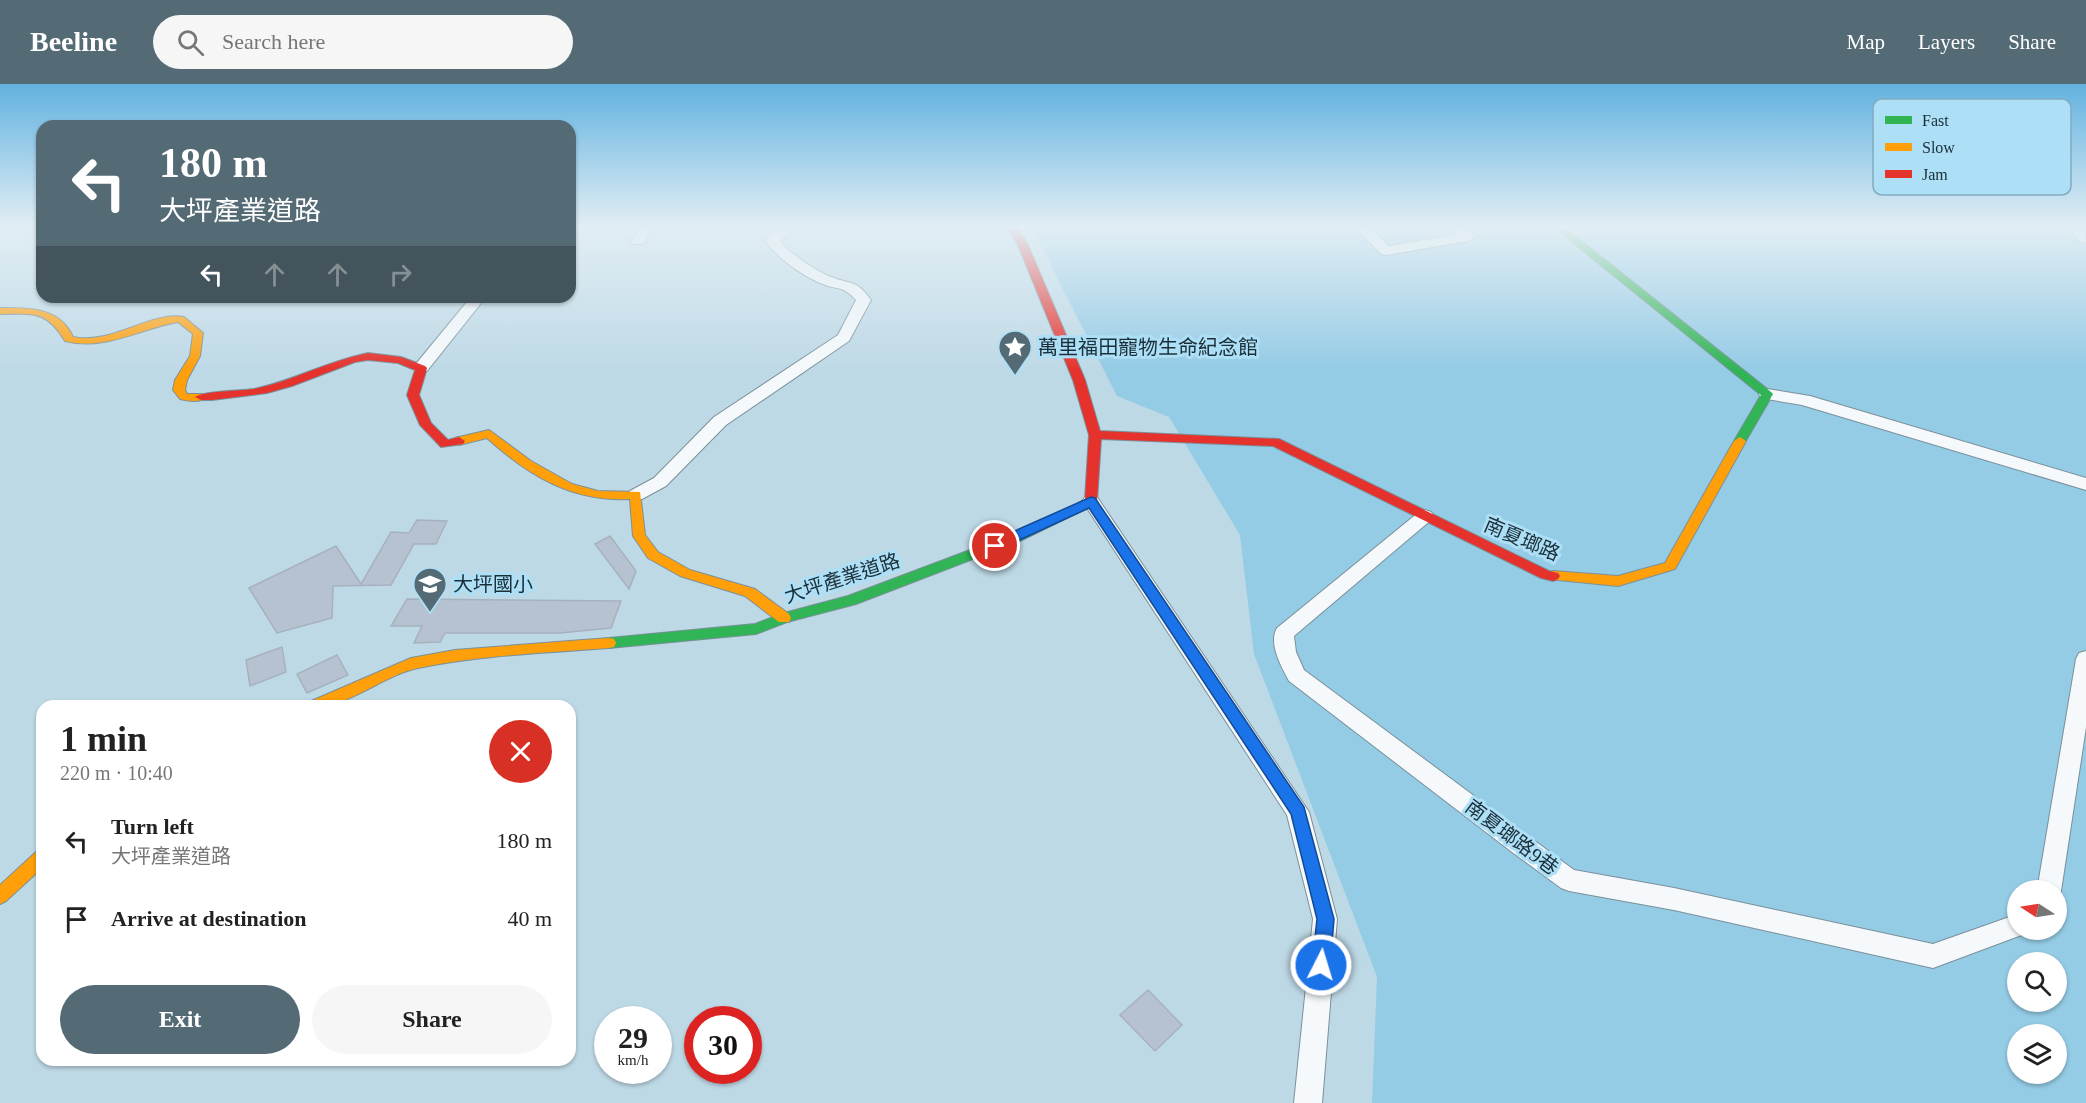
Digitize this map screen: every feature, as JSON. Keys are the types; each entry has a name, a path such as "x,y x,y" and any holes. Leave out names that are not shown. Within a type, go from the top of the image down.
{"street":[{"path":"474,303 421,368 413,395 426,425 445,444 489,434 507,451 557,482 600,496 636,495 660,482 720,421 844,338 864,300 851,286 825,280 818,276"},
{"path":"1036,276 1079,380 1095,435 1091,501 1298,812 1325,919 1308,1103"},
{"path":"1619,276 1767,394 1804,400 2086,484"},
{"path":"0,311 50,314 62,320 68,328 69,339 78,344 92,343 159,321 180,319 198,333 195,356 181,380 179,390 184,397 215,399 245,394 290,383 375,354 407,360 421,368"},
{"name":"南夏瑯路","path":"1095,435 1275,442 1546,576 1618,581 1670,566 1767,394"},
{"path":"636,495 639,536 653,555 685,573 750,592 784,618"},
{"name":"大坪產業道路","path":"328,700 411,664 455,655 756,629 784,618 851,600 1015,538 1091,501"},
{"name":"南夏瑯路9巷","path":"1425,516 1284,633 1286,652 1296,675 1569,880 1674,899 1933,956 2007,929"},
{"path":"2051,880 2086,659"},
{"path":"0,896 36,863"}],"shaded area":[{"path":"1056,276 2086,276 2086,1103 1372,1103 1377,977 1254,654 1240,535 1169,417 1117,396"}],"building":[{"path":"417,520 447,521 436,544 414,544 391,585 333,586 332,618 277,633 249,588 336,546 361,584 391,532 409,533"},
{"path":"610,536 636,571 629,589 595,544"},
{"path":"407,599 621,601 611,628 560,633 445,633 440,642 414,643 422,626 391,626"},
{"path":"282,647 286,672 250,686 246,660"},
{"path":"337,655 348,675 307,693 297,674"},
{"path":"1148,990 1182,1025 1155,1051 1120,1015"}],"traffic: fast":[{"path":"1619,276 1767,394 1740,441"},
{"path":"609,643 756,629 784,618 851,600 1015,538 1073,510"}],"traffic: slow":[{"path":"0,311 41,313 58,322 65,329 69,339 82,342 109,339 166,321 180,319 198,333 195,356 181,380 179,390 184,397 201,397"},
{"path":"459,441 489,434 526,464 568,486 598,495 636,495 639,536 653,555 685,573 750,592 784,618"},
{"path":"1553,576 1618,581 1670,566 1740,441"},
{"path":"328,700 411,664 455,655 609,643"},
{"path":"0,896 36,863"}],"traffic: jam":[{"path":"1036,276 1079,380 1095,435 1091,501 1073,510"},
{"path":"201,397 234,395 267,389 288,384 338,364 368,357 384,357 401,360 421,368 413,395 426,425 445,444 459,441"},
{"path":"1095,435 1275,442 1546,575 1553,576"}],"place":[{"name":"萬里福田寵物生命紀念館","path":"1015,376"},
{"name":"大坪國小","path":"430,613"}],"route":[{"path":"995,546 1091,501 1298,812 1325,919 1321,965"}]}
